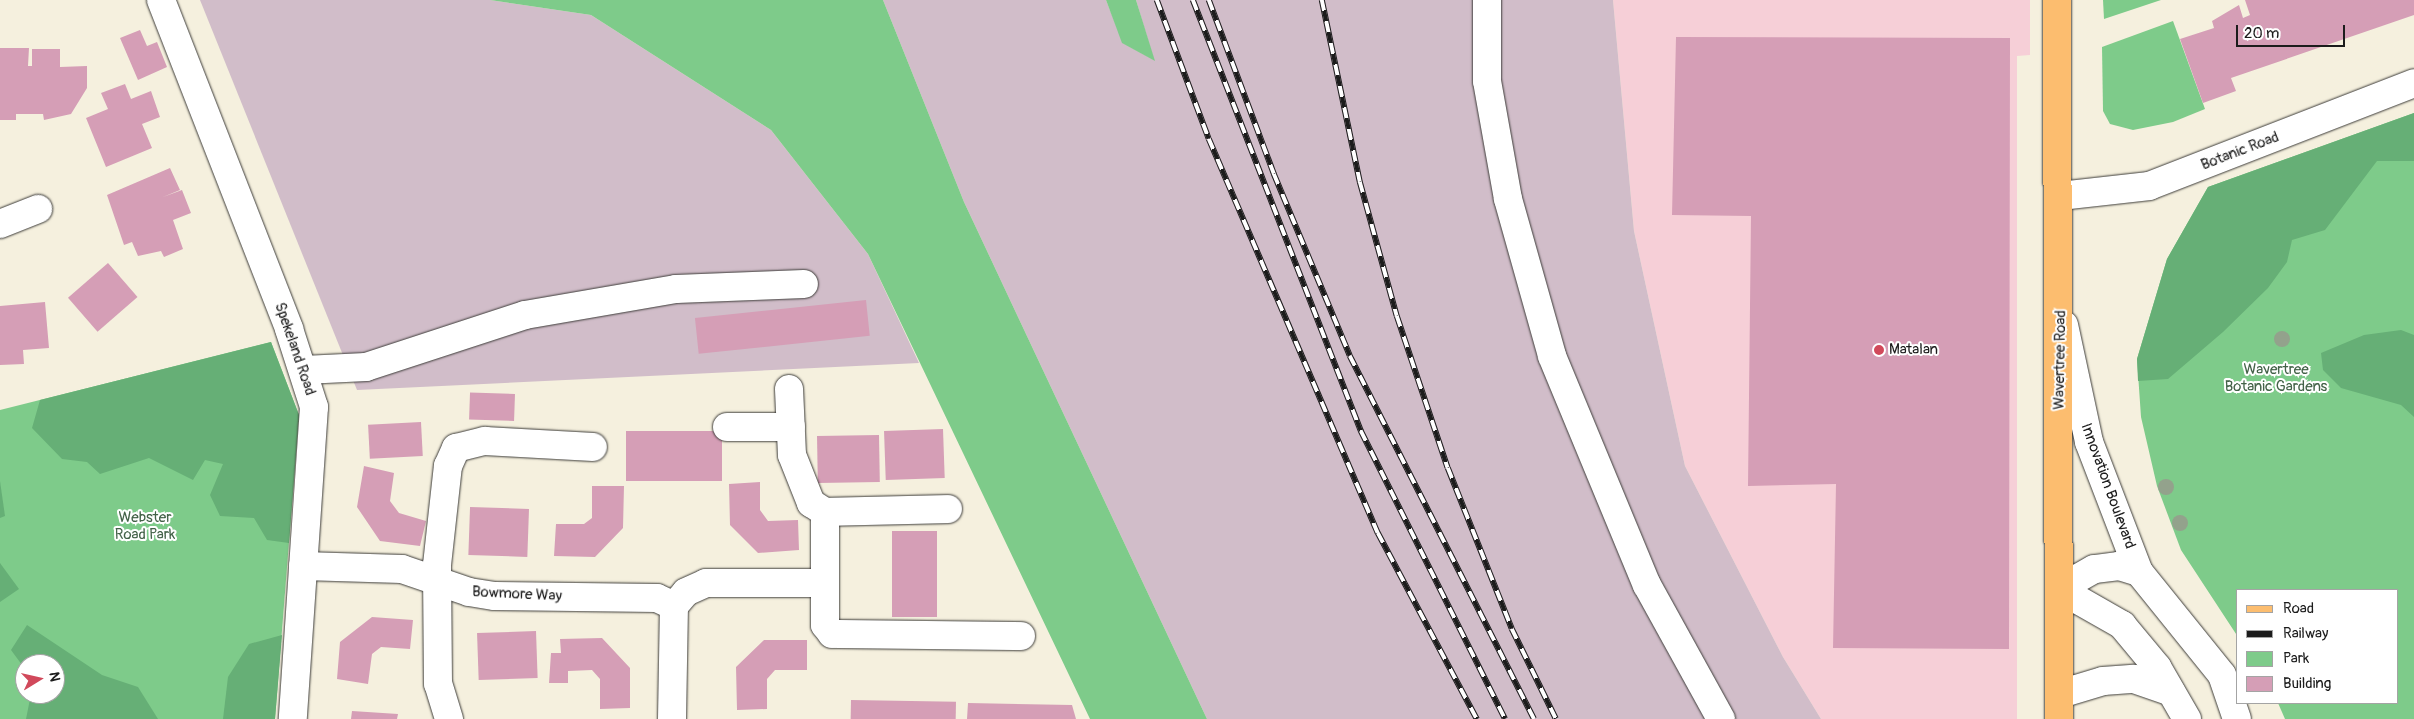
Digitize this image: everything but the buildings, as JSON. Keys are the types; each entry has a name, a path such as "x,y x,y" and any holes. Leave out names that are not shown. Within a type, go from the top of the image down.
{"main road":[{"name":"Wavertree Road","path":"2057,0 2061,312 2060,706"}],"street":[{"name":"Spekeland Road","path":"161,0 304,370 314,407 293,719"},
{"path":"1487,0 1490,99 1508,199 1552,356 1647,585 1721,719"},
{"name":"Botanic Road","path":"2060,196 2149,186 2414,84"},
{"path":"0,224 38,209"},
{"path":"304,370 366,366 525,315 676,289 804,284"},
{"name":"Innovation Boulevard","path":"2061,312 2089,442 2139,572 2222,675 2237,719"},
{"path":"789,389 791,427 799,481 811,503 825,512 948,509"},
{"path":"727,427 791,427"},
{"path":"449,719 438,684 437,581 448,466 456,448 484,441 594,447"},
{"path":"825,512 825,625 832,634 1021,636"},
{"name":"Bowmore Way","path":"303,566 402,569 437,581 495,596 657,598 674,606"},
{"name":"Innovation Boulevard","path":"2059,589 2094,569 2119,566 2139,572"},
{"path":"672,719 674,606 686,592 706,583 825,582"},
{"path":"2059,589 2122,625 2171,692 2188,719"},
{"path":"2060,706 2103,681 2134,679 2171,692"}],"shaded area":[{"path":"200,0 490,0 591,15 771,130 868,254 919,363 357,390"},
{"path":"883,0 1106,0 1123,43 1154,60 1136,0 1613,0 1634,231 1685,466 1783,657 1821,719 1207,719 964,202"},
{"name":"Matalan","path":"1613,0 2030,0 2030,55 2017,56 2017,719 1821,719 1783,657 1685,466 1634,231"}],"green space":[{"path":"490,0 883,0 964,202 1207,719 1090,719 868,254 771,130 591,15"},
{"path":"1106,0 1136,0 1155,61 1122,43"},
{"path":"2103,0 2161,0 2104,19"},
{"path":"2173,21 2205,109 2173,122 2133,130 2110,124 2103,111 2102,47"},
{"name":"Wavertree Botanic Gardens","path":"2414,113 2414,719 2285,719 2278,704 2399,704 2399,589 2236,589 2236,634 2181,550 2157,486 2141,417 2137,359 2167,259 2208,187"},
{"path":"2414,113 2414,161 2377,161 2325,230 2292,240 2287,262 2268,288 2223,332 2168,379 2138,381 2137,359 2167,259 2208,187"},
{"path":"2401,330 2414,335 2414,417 2401,405 2341,388 2323,370 2321,353 2364,335"},
{"name":"Webster Road Park","path":"271,342 299,415 275,719 0,719 0,410"},
{"path":"271,342 299,415 289,543 267,540 254,518 220,516 210,495 223,464 205,460 193,480 149,458 100,474 87,462 62,459 32,428 40,400"},
{"path":"0,481 5,516 0,518"},
{"path":"0,563 19,589 0,602"},
{"path":"27,625 102,675 138,687 158,719 26,719 29,704 65,704 65,654 15,655 11,650"},
{"path":"282,635 275,719 223,719 228,677 249,644"}],"railway":[{"path":"1157,0 1209,139 1378,533 1477,719"},
{"path":"1193,0 1361,431 1505,719"},
{"path":"1209,0 1274,174 1350,356 1534,719"},
{"path":"1322,0 1360,182 1397,316 1448,468 1512,629 1556,719"}],"place":[{"name":"Matalan","path":"1879,350"}]}
